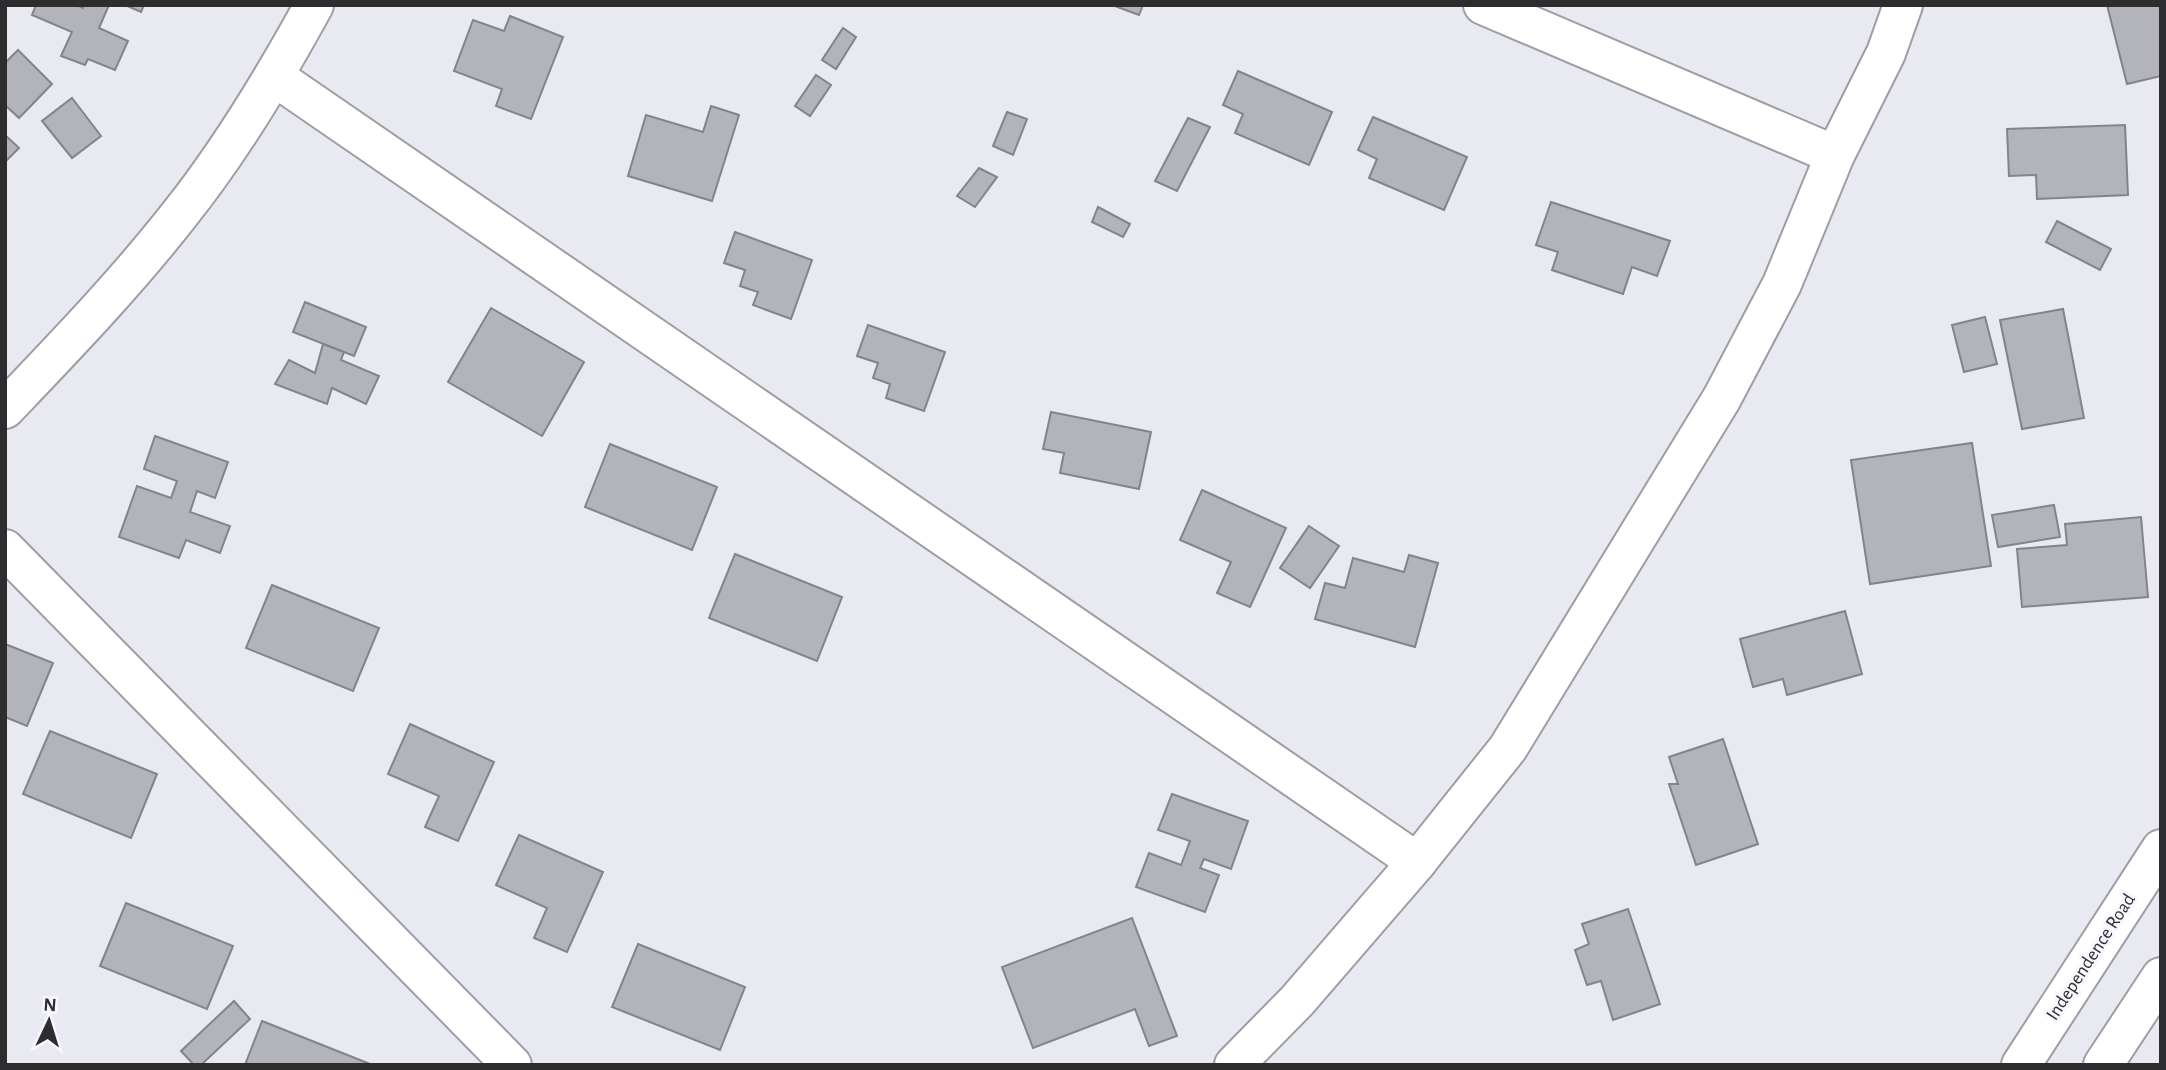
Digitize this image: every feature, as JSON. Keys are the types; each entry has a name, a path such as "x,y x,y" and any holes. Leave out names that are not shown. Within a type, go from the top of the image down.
{"street":[{"path":"5,409 118,289 180,214 275,77 314,5"},
{"path":"1483,5 1835,155"},
{"path":"1234,1065 1297,1001 1417,862 1508,748 1722,398 1782,284 1835,155 1886,53 1903,5"},
{"path":"275,77 1417,862"},
{"path":"5,549 512,1065"},
{"name":"Independence Road","path":"2021,1065 2161,849"},
{"path":"2103,1065 2161,977"}],"building":[{"path":"36,5 77,5 83,8 84,5 109,5 99,28 128,41 115,70 88,59 85,65 61,56 72,32 32,15"},
{"path":"125,5 144,5 141,12"},
{"path":"1112,5 1143,5 1139,15"},
{"path":"2107,5 2161,5 2161,76 2127,84"},
{"path":"510,16 563,37 531,119 496,106 502,89 454,71 473,20 504,31"},
{"path":"843,28 856,37 836,69 822,60"},
{"path":"18,50 52,84 19,118 5,105 5,63"},
{"path":"1238,71 1332,112 1309,165 1235,133 1243,114 1223,105"},
{"path":"816,75 831,85 810,116 795,106"},
{"path":"72,98 101,136 72,158 42,121"},
{"path":"711,106 739,115 712,201 628,176 646,115 703,132"},
{"path":"1007,112 1027,119 1013,155 993,146"},
{"path":"1373,117 1467,157 1444,210 1369,178 1377,159 1358,150"},
{"path":"1188,118 1210,127 1177,191 1155,181"},
{"path":"2125,125 2128,195 2037,199 2036,175 2009,176 2007,129"},
{"path":"5,135 19,148 5,162"},
{"path":"979,168 997,177 975,207 957,196"},
{"path":"1551,202 1670,241 1657,276 1632,267 1623,294 1552,270 1558,252 1536,245"},
{"path":"1098,207 1130,224 1123,237 1092,222"},
{"path":"2057,221 2111,249 2100,270 2046,242"},
{"path":"735,232 812,260 791,319 753,305 758,292 740,286 745,270 724,263"},
{"path":"305,302 366,327 354,356 293,332"},
{"path":"491,308 584,362 542,436 448,382"},
{"path":"2063,309 2084,418 2022,429 2000,320"},
{"path":"1985,317 1997,364 1964,372 1952,325"},
{"path":"868,325 945,352 924,411 886,398 890,384 873,378 878,363 857,356"},
{"path":"323,344 344,352 341,360 379,376 366,404 332,388 327,404 275,384 289,360 315,373"},
{"path":"1051,412 1151,432 1139,489 1060,473 1064,453 1043,449"},
{"path":"155,436 228,462 215,498 197,491 190,512 230,526 220,553 186,540 179,558 119,537 137,486 171,498 177,481 144,469"},
{"path":"1972,443 1991,566 1870,584 1851,460"},
{"path":"610,444 717,487 692,550 585,507"},
{"path":"1202,490 1286,528 1250,607 1217,593 1231,562 1180,540"},
{"path":"2054,505 2060,537 1998,547 1992,515"},
{"path":"2141,517 2148,597 2022,607 2017,549 2067,545 2065,524"},
{"path":"1309,526 1339,546 1310,588 1280,568"},
{"path":"735,554 842,597 817,661 709,618"},
{"path":"1409,555 1438,563 1415,647 1315,619 1325,583 1345,588 1353,558 1404,572"},
{"path":"272,585 379,628 353,691 246,648"},
{"path":"1845,611 1862,674 1787,695 1783,679 1753,687 1740,639"},
{"path":"5,644 53,663 27,726 5,717"},
{"path":"410,724 494,762 458,841 425,827 439,796 388,774"},
{"path":"50,731 157,774 131,838 23,794"},
{"path":"1723,739 1758,844 1696,865 1669,784 1678,784 1669,757"},
{"path":"1172,794 1248,821 1231,869 1204,859 1200,868 1219,875 1205,912 1136,887 1149,853 1181,865 1190,841 1158,830"},
{"path":"519,835 603,872 567,952 534,938 547,908 496,885"},
{"path":"126,903 233,946 207,1009 100,966"},
{"path":"1628,909 1660,1004 1613,1020 1601,981 1587,985 1575,950 1589,944 1582,924"},
{"path":"1132,918 1177,1036 1149,1046 1135,1009 1033,1048 1002,967"},
{"path":"638,944 745,987 720,1050 612,1007"},
{"path":"234,1001 250,1019 201,1065 194,1065 181,1051"},
{"path":"262,1021 370,1064 245,1065"}]}
